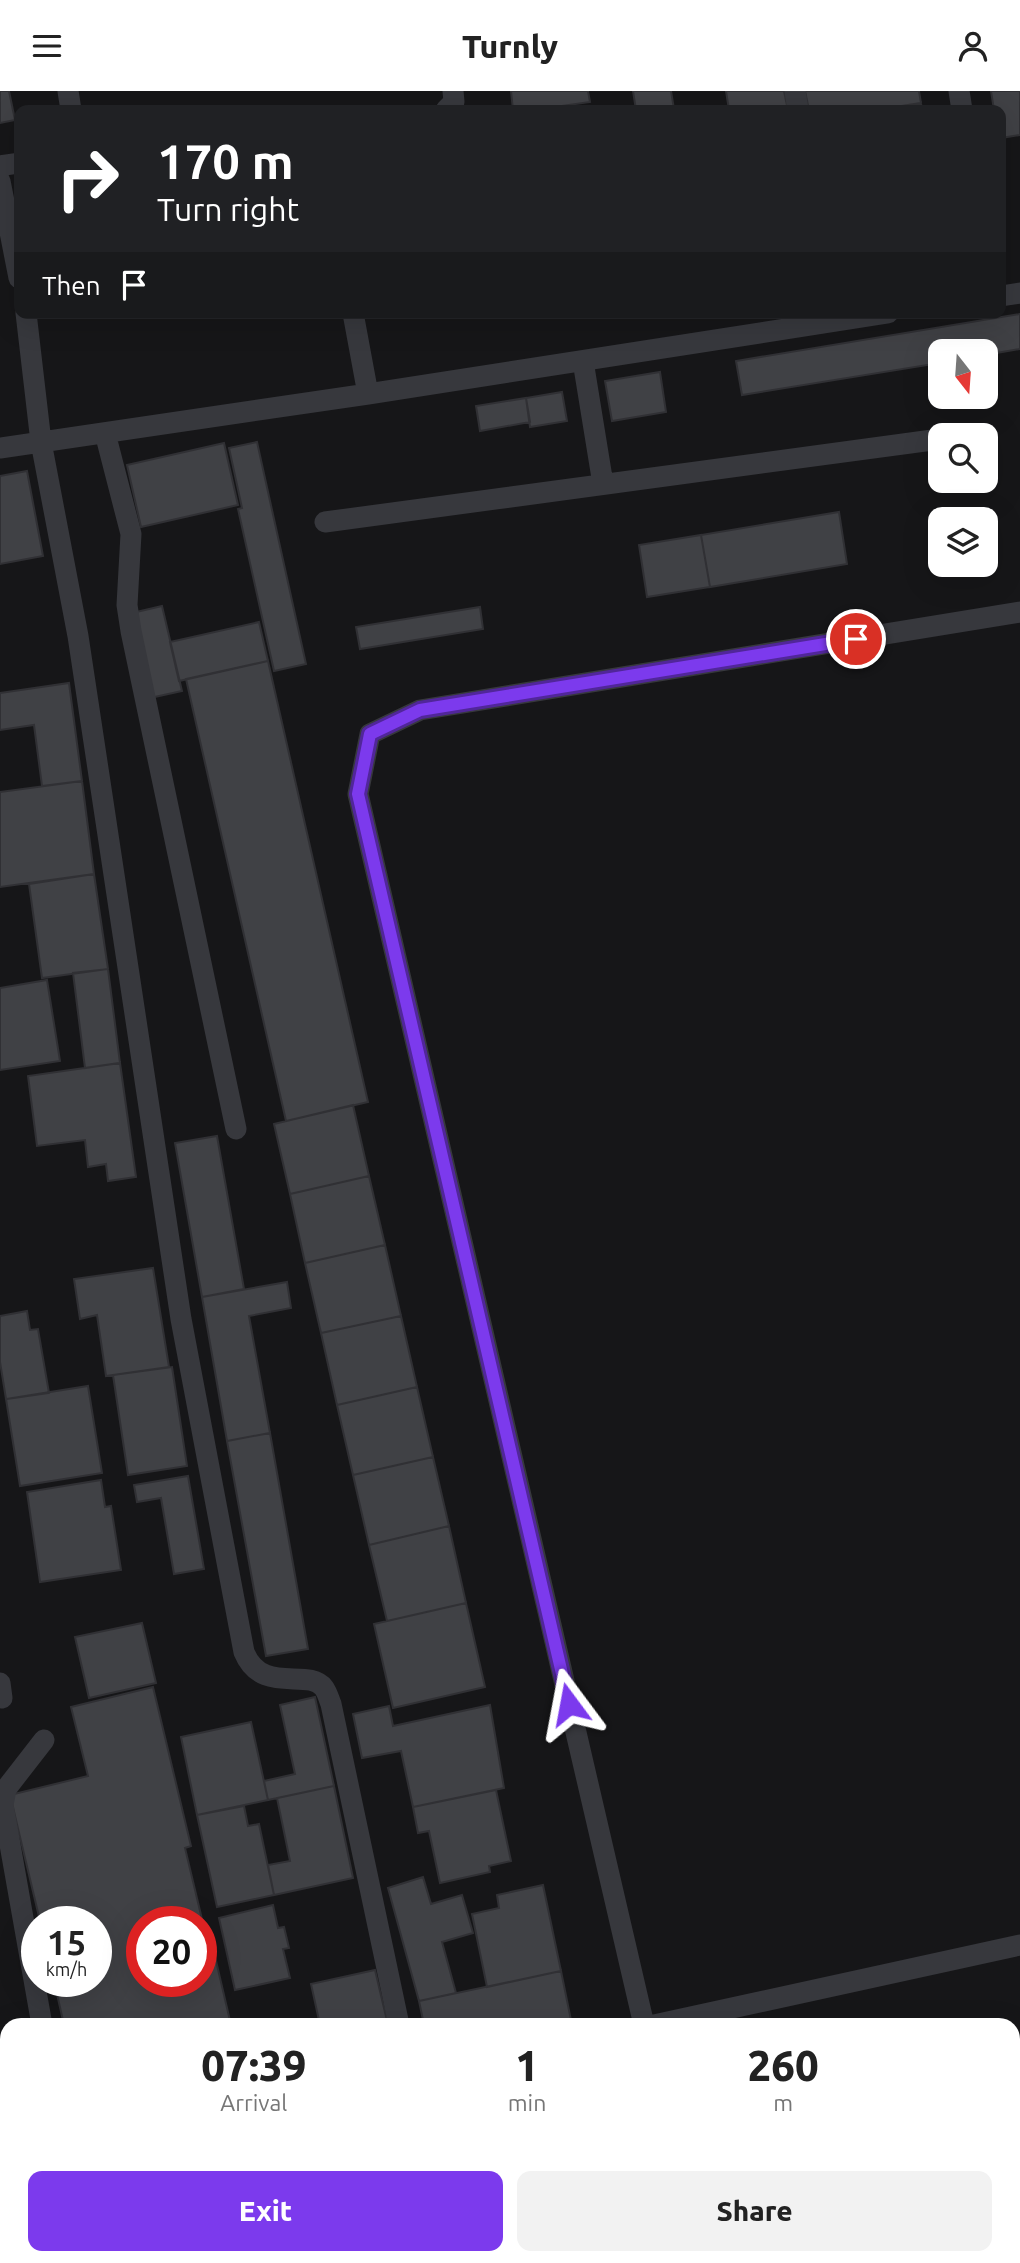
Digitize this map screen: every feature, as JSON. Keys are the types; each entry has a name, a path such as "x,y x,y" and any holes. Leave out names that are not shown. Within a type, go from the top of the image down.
{"lane":[{"path":"0,181 14,252"},
{"path":"27,319 41,442 78,636 181,1319 244,1652 249,1664 262,1674 277,1679 313,1682 324,1688 331,1704 397,2018"},
{"path":"355,319 368,394"},
{"path":"0,448 583,361 823,319"},
{"path":"583,361 603,484"},
{"path":"105,433 131,534 127,605 131,631 236,1129"},
{"path":"325,523 928,441"},
{"path":"642,2018 358,794 370,734 420,710 1020,613"},
{"path":"41,2018 4,1805 6,1789 44,1740"},
{"path":"686,2018 1020,1945"}],"building":[{"path":"0,91 9,91 14,120 0,123"},
{"path":"511,91 588,91 590,102 569,105 512,105"},
{"path":"633,91 671,91 673,105 635,105"},
{"path":"726,91 784,91 787,105 728,105"},
{"path":"805,91 919,91 921,103 908,105 808,105"},
{"path":"991,91 1020,91 1020,135 1006,137 1006,105 993,105"},
{"path":"1020,314 1020,349 998,353 998,339 928,339 928,365 742,395 736,361 990,319 1006,319 1006,316"},
{"path":"660,372 666,412 612,421 605,381"},
{"path":"562,392 567,421 530,427 526,398"},
{"path":"526,398 530,422 480,431 476,406"},
{"path":"257,442 306,664 274,671 238,509 242,508 229,448"},
{"path":"224,443 238,505 141,527 127,465"},
{"path":"27,471 43,556 0,564 0,476"},
{"path":"839,512 847,564 710,587 701,535"},
{"path":"701,535 710,587 647,597 639,545"},
{"path":"162,606 182,691 150,698 132,613"},
{"path":"480,607 483,629 360,649 356,627"},
{"path":"259,622 268,661 179,681 170,642"},
{"path":"268,661 368,1102 286,1121 186,679"},
{"path":"69,683 82,781 42,786 34,725 0,730 0,693"},
{"path":"82,781 94,874 0,887 0,792"},
{"path":"94,874 108,969 42,978 29,884"},
{"path":"108,969 120,1063 85,1068 73,973"},
{"path":"47,980 60,1061 0,1070 0,988"},
{"path":"120,1063 136,1177 108,1181 106,1164 88,1167 85,1140 37,1146 28,1076"},
{"path":"353,1105 369,1176 290,1194 274,1124"},
{"path":"217,1136 244,1289 202,1297 175,1143"},
{"path":"369,1176 385,1245 305,1263 290,1194"},
{"path":"385,1245 401,1316 321,1333 305,1263"},
{"path":"153,1268 169,1367 106,1376 97,1315 80,1319 74,1279"},
{"path":"287,1282 291,1308 249,1316 270,1433 227,1441 202,1297"},
{"path":"27,1311 30,1330 38,1329 49,1393 6,1399 0,1362 0,1316"},
{"path":"401,1316 417,1387 337,1405 321,1333"},
{"path":"172,1367 187,1466 128,1475 113,1375"},
{"path":"88,1386 102,1473 20,1486 6,1399"},
{"path":"417,1387 433,1457 353,1475 337,1405"},
{"path":"270,1433 308,1649 266,1656 227,1441"},
{"path":"433,1457 449,1526 369,1545 353,1475"},
{"path":"188,1476 204,1569 174,1574 161,1498 137,1502 134,1485"},
{"path":"101,1480 105,1507 111,1506 121,1570 40,1582 27,1492"},
{"path":"449,1526 466,1603 387,1621 369,1545"},
{"path":"466,1603 485,1687 393,1708 374,1624"},
{"path":"142,1623 156,1683 89,1698 75,1637"},
{"path":"153,1687 191,1846 185,1848 199,1906 126,1906 126,1997 217,1997 217,1965 229,2018 62,2018 58,1997 112,1997 112,1906 36,1906 10,1795 88,1776 71,1707"},
{"path":"315,1697 334,1786 268,1800 264,1781 295,1774 280,1705"},
{"path":"490,1705 504,1788 413,1807 401,1751 362,1758 353,1714 389,1706 393,1726"},
{"path":"251,1722 268,1800 197,1815 181,1737"},
{"path":"334,1786 353,1878 274,1895 268,1865 290,1861 277,1798"},
{"path":"496,1790 511,1861 489,1866 490,1872 440,1883 429,1831 418,1833 413,1807"},
{"path":"244,1806 248,1826 259,1824 274,1895 217,1907 197,1815"},
{"path":"423,1877 431,1904 462,1895 473,1933 442,1942 456,1993 419,2001 388,1888"},
{"path":"543,1885 561,1971 487,1987 472,1914 499,1908 497,1895"},
{"path":"273,1905 278,1928 284,1927 289,1948 283,1949 290,1978 235,1990 219,1918"},
{"path":"375,1970 386,2018 318,2018 311,1984"},
{"path":"561,1971 571,2018 423,2018 419,2001"}],"route":[{"path":"569,1704 358,794 370,734 420,710 856,639"}]}
